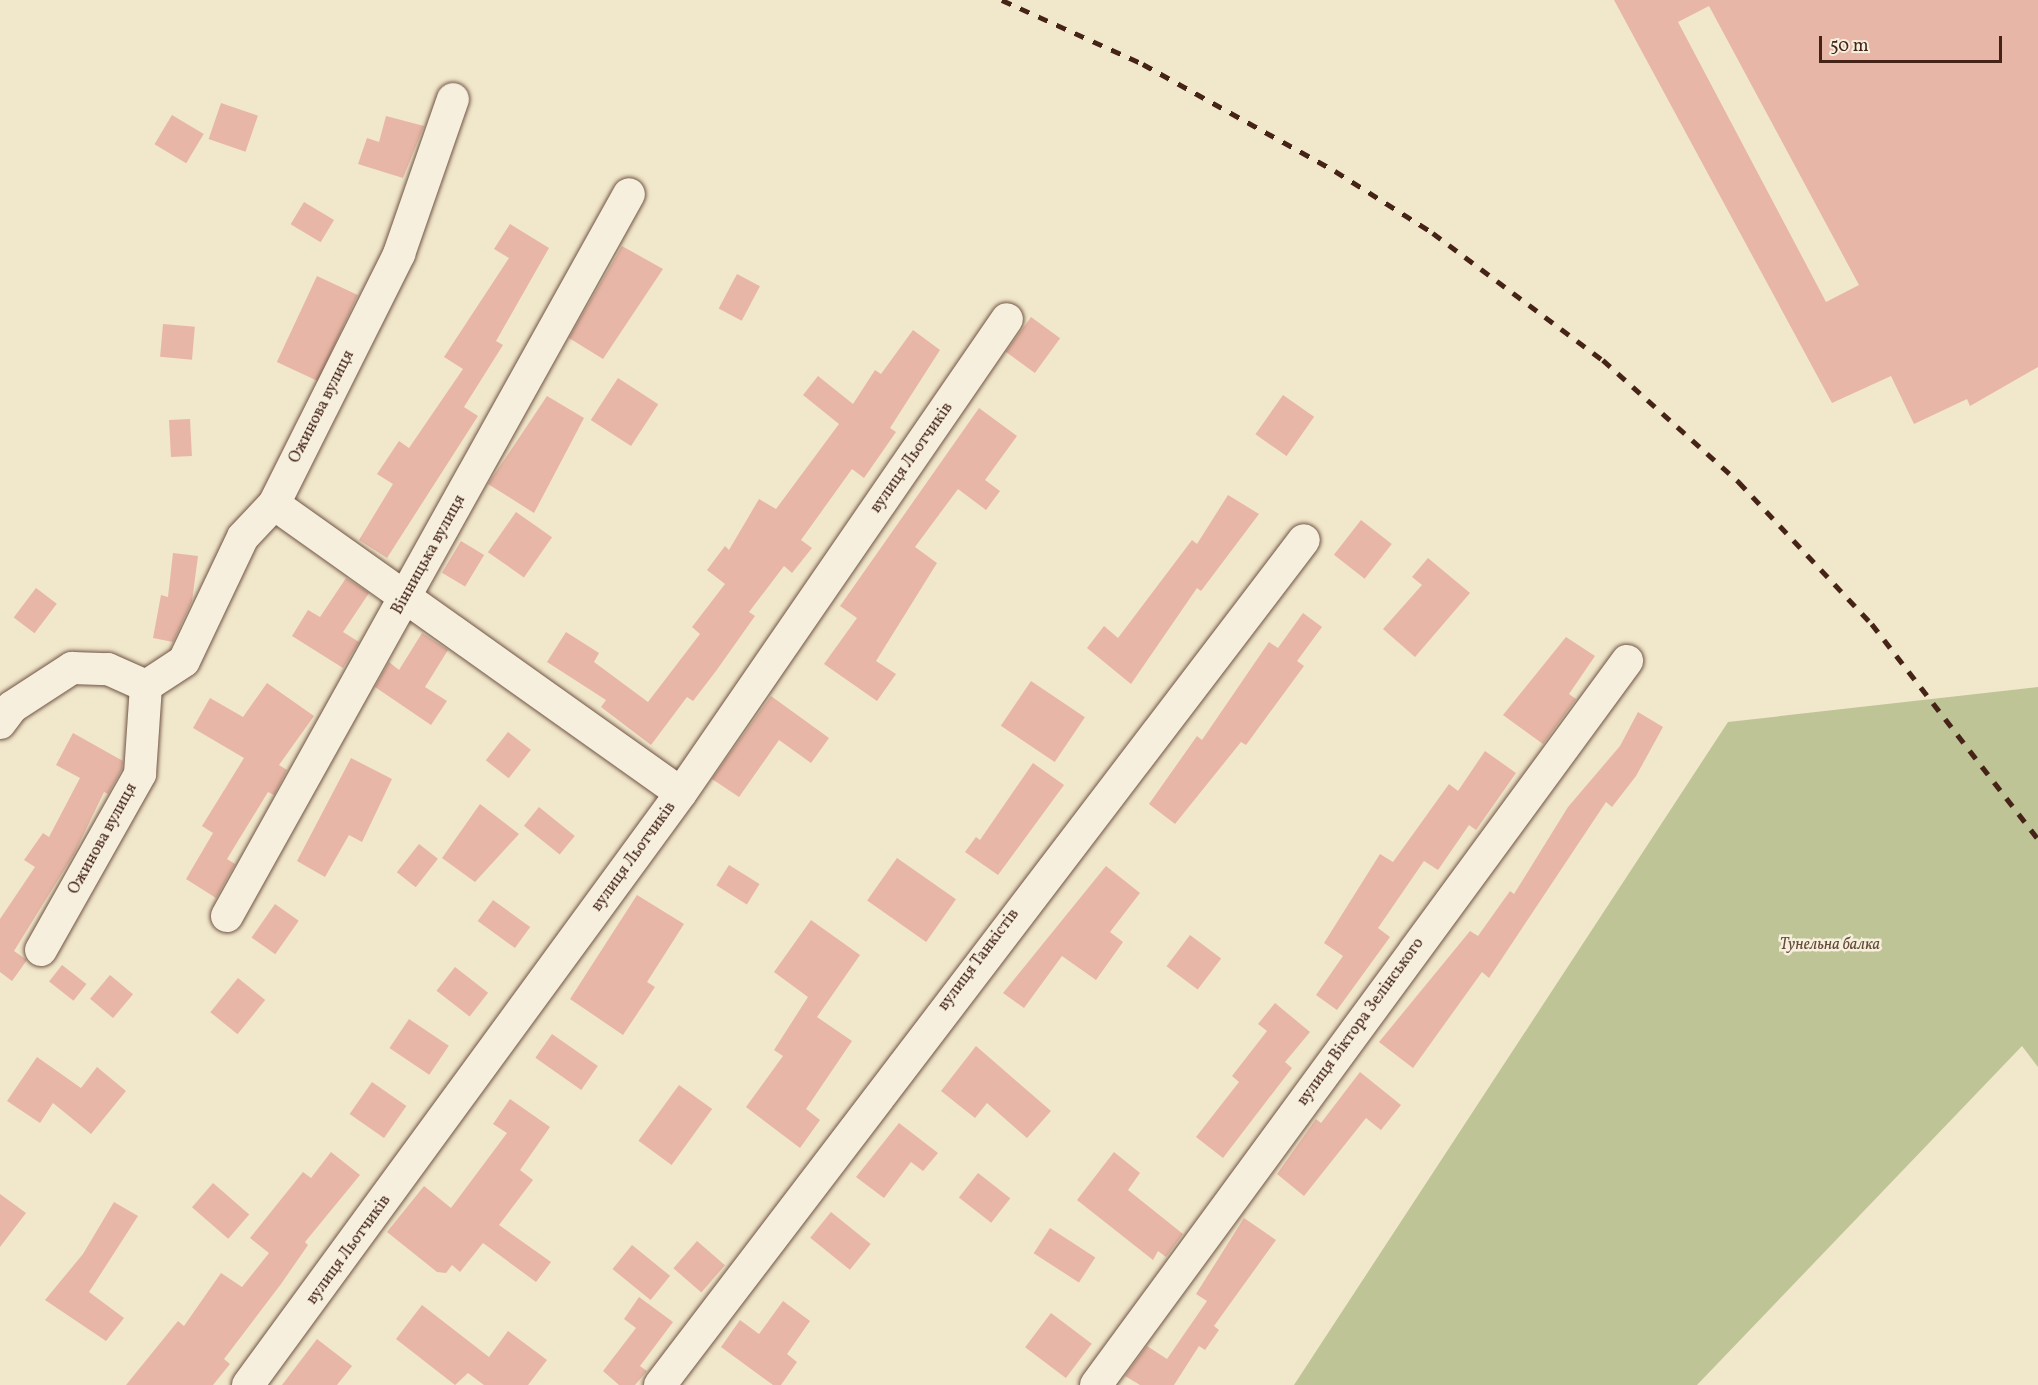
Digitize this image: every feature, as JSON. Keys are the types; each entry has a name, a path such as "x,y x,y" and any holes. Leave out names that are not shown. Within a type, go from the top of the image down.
{"street":[{"name":"Ожинова вулиця","path":"41,950 140,774 146,686 184,661 243,537 274,504 399,254 453,99"},
{"name":"Вінницька вулиця","path":"227,916 629,194"},
{"name":"вулиця Льотчиків","path":"248,1385 681,793 1007,319"},
{"path":"274,504 681,793"},
{"name":"вулиця Танкістів","path":"660,1385 1304,540"},
{"name":"вулиця Віктора Зелінського","path":"1095,1385 1627,661"},
{"path":"0,723 12,707 72,668 108,669 146,686"}],"green space":[{"name":"Тунельна балка","path":"2038,687 2038,1067 2022,1046 1697,1385 1294,1385 1728,722"}],"building":[{"path":"1614,0 2038,0 2038,367 1970,406 1967,399 1914,424 1891,376 1832,403","holes":["1709,6 1859,285 1826,302 1678,22"]},
{"path":"221,103 258,116 246,152 209,139"},
{"path":"172,115 204,134 186,163 154,144"},
{"path":"386,116 424,126 403,178 358,164 367,138 379,142"},
{"path":"304,202 334,220 321,242 291,224"},
{"path":"510,224 549,248 496,341 503,345 464,407 478,416 387,558 359,540 393,484 377,474 399,441 409,448 463,369 444,357 509,258 494,249"},
{"path":"622,246 663,269 603,359 569,338"},
{"path":"737,274 760,286 742,321 719,308"},
{"path":"317,276 358,295 318,381 277,362"},
{"path":"1031,317 1060,338 1035,373 1006,352"},
{"path":"163,324 195,327 192,360 160,357"},
{"path":"913,330 940,350 890,428 896,432 864,478 852,469 801,540 812,548 792,573 784,566 749,612 755,616 716,671 693,701 687,697 651,745 601,707 606,700 547,662 566,632 599,653 594,662 648,702 700,634 692,627 725,584 707,570 725,546 729,550 759,499 776,509 839,424 803,395 818,376 853,404 875,370 881,374"},
{"path":"618,378 658,404 631,446 591,420"},
{"path":"1283,395 1314,417 1287,456 1255,434"},
{"path":"547,396 584,418 534,513 488,484"},
{"path":"979,408 1017,436 985,480 1000,491 986,510 958,489 915,547 937,563 876,661 896,674 877,701 824,664 857,618 840,606"},
{"path":"190,419 192,456 171,457 169,420"},
{"path":"1228,495 1259,514 1201,591 1197,588 1131,684 1087,648 1104,626 1118,638 1192,540 1197,544"},
{"path":"516,512 552,537 524,577 488,552"},
{"path":"1361,520 1392,544 1365,579 1334,555"},
{"path":"461,541 484,555 465,587 442,573"},
{"path":"173,553 198,556 192,601 173,642 153,638 161,595 168,597"},
{"path":"1428,558 1470,593 1415,657 1383,629 1422,585 1412,577"},
{"path":"346,578 369,593 343,632 359,642 343,668 292,636 308,610 320,617"},
{"path":"36,588 57,604 34,633 14,618"},
{"path":"1303,613 1322,627 1297,661 1304,666 1246,745 1241,742 1175,824 1149,804 1197,736 1202,740 1269,642 1278,648"},
{"path":"422,633 448,650 425,687 447,701 431,725 375,687 389,662 399,670"},
{"path":"1566,637 1595,656 1569,694 1576,699 1543,744 1503,715"},
{"path":"1031,681 1085,717 1055,762 1001,726"},
{"path":"267,683 314,716 279,765 287,770 274,795 268,792 227,859 235,864 216,898 186,879 213,833 202,826 244,758 193,728 210,698 243,717"},
{"path":"771,696 829,738 811,763 779,740 739,797 712,779"},
{"path":"1638,712 1663,727 1636,776 1612,807 1606,802 1489,978 1482,972 1413,1068 1379,1042 1470,931 1478,936 1510,891 1514,894 1568,807 1620,746"},
{"path":"508,732 531,750 509,778 486,760"},
{"path":"73,733 123,761 122,769 108,794 104,792 74,854 14,951 27,960 12,981 0,972 0,919 35,867 24,860 43,833 49,837 80,778 56,765"},
{"path":"1485,751 1516,773 1476,830 1469,825 1438,870 1424,861 1378,928 1390,937 1337,1010 1316,995 1343,956 1324,943 1380,854 1393,862 1449,784 1458,791"},
{"path":"351,758 392,779 362,842 349,835 325,877 297,861"},
{"path":"1033,763 1064,785 998,875 965,852 976,837 980,840"},
{"path":"480,804 519,834 475,882 442,858"},
{"path":"539,807 575,836 560,855 524,826"},
{"path":"419,844 438,859 416,887 397,872"},
{"path":"897,858 956,899 926,942 867,901"},
{"path":"729,865 760,884 747,904 716,885"},
{"path":"1106,866 1140,893 1110,932 1123,942 1096,980 1062,956 1024,1008 1003,993"},
{"path":"637,895 684,924 647,982 655,987 623,1035 570,999"},
{"path":"493,900 530,927 515,948 478,921"},
{"path":"275,904 299,921 275,954 251,938"},
{"path":"811,920 860,955 817,1017 852,1041 806,1109 820,1120 800,1148 746,1107 783,1056 774,1050 808,997 774,972"},
{"path":"1190,935 1221,958 1198,990 1167,966"},
{"path":"62,965 86,984 73,1001 49,982"},
{"path":"455,967 488,993 470,1016 437,991"},
{"path":"110,975 133,994 113,1018 90,999"},
{"path":"238,978 265,1000 238,1034 210,1012"},
{"path":"1275,1003 1310,1032 1285,1062 1292,1068 1223,1158 1196,1137 1239,1082 1232,1076 1267,1031 1258,1024"},
{"path":"409,1019 449,1046 429,1075 389,1048"},
{"path":"552,1034 598,1066 581,1090 535,1058"},
{"path":"976,1046 1051,1111 1027,1138 987,1103 975,1118 941,1091"},
{"path":"37,1057 81,1088 97,1067 126,1091 91,1134 53,1103 40,1123 7,1101"},
{"path":"1360,1072 1401,1105 1381,1130 1366,1118 1304,1196 1277,1174 1316,1119 1321,1123"},
{"path":"372,1082 406,1106 384,1138 350,1114"},
{"path":"679,1085 712,1109 672,1165 638,1141"},
{"path":"510,1099 550,1127 520,1170 533,1180 499,1225 551,1262 536,1282 483,1243 460,1272 452,1265 446,1273 437,1272 387,1232 424,1186 451,1208 507,1133 493,1124"},
{"path":"899,1123 938,1153 923,1171 911,1162 884,1198 856,1177"},
{"path":"331,1152 360,1175 305,1242 308,1245 281,1284 224,1359 230,1364 213,1385 126,1385 178,1321 184,1326 221,1273 242,1287 269,1253 250,1238 303,1172 311,1178"},
{"path":"1114,1152 1140,1173 1128,1190 1183,1234 1166,1257 1158,1251 1153,1260 1077,1200"},
{"path":"978,1173 1010,1198 991,1223 959,1197"},
{"path":"213,1183 249,1214 228,1239 192,1207"},
{"path":"0,1194 26,1213 0,1247"},
{"path":"114,1202 138,1216 89,1292 124,1318 106,1341 45,1300 83,1254"},
{"path":"831,1212 871,1244 850,1270 810,1238"},
{"path":"1244,1218 1276,1240 1214,1326 1219,1330 1205,1350 1199,1346 1174,1385 1140,1385 1125,1376 1147,1346 1167,1359 1207,1301 1196,1294"},
{"path":"1050,1228 1095,1257 1079,1283 1034,1253"},
{"path":"697,1241 725,1265 701,1292 673,1268"},
{"path":"632,1245 670,1276 651,1300 612,1269"},
{"path":"639,1297 673,1322 640,1366 647,1371 635,1385 619,1385 603,1371 636,1328 624,1319"},
{"path":"783,1301 810,1321 787,1354 797,1362 781,1385 773,1385 721,1347 740,1320 759,1334"},
{"path":"422,1305 489,1357 508,1331 547,1360 528,1385 484,1385 468,1373 455,1385 396,1339"},
{"path":"1051,1313 1092,1344 1066,1378 1025,1347"},
{"path":"317,1339 352,1366 337,1385 282,1385"}],"railway":[{"path":"1002,0 1143,64 1335,171 1433,233 1603,360 1739,482 1872,624 2038,839"}]}
